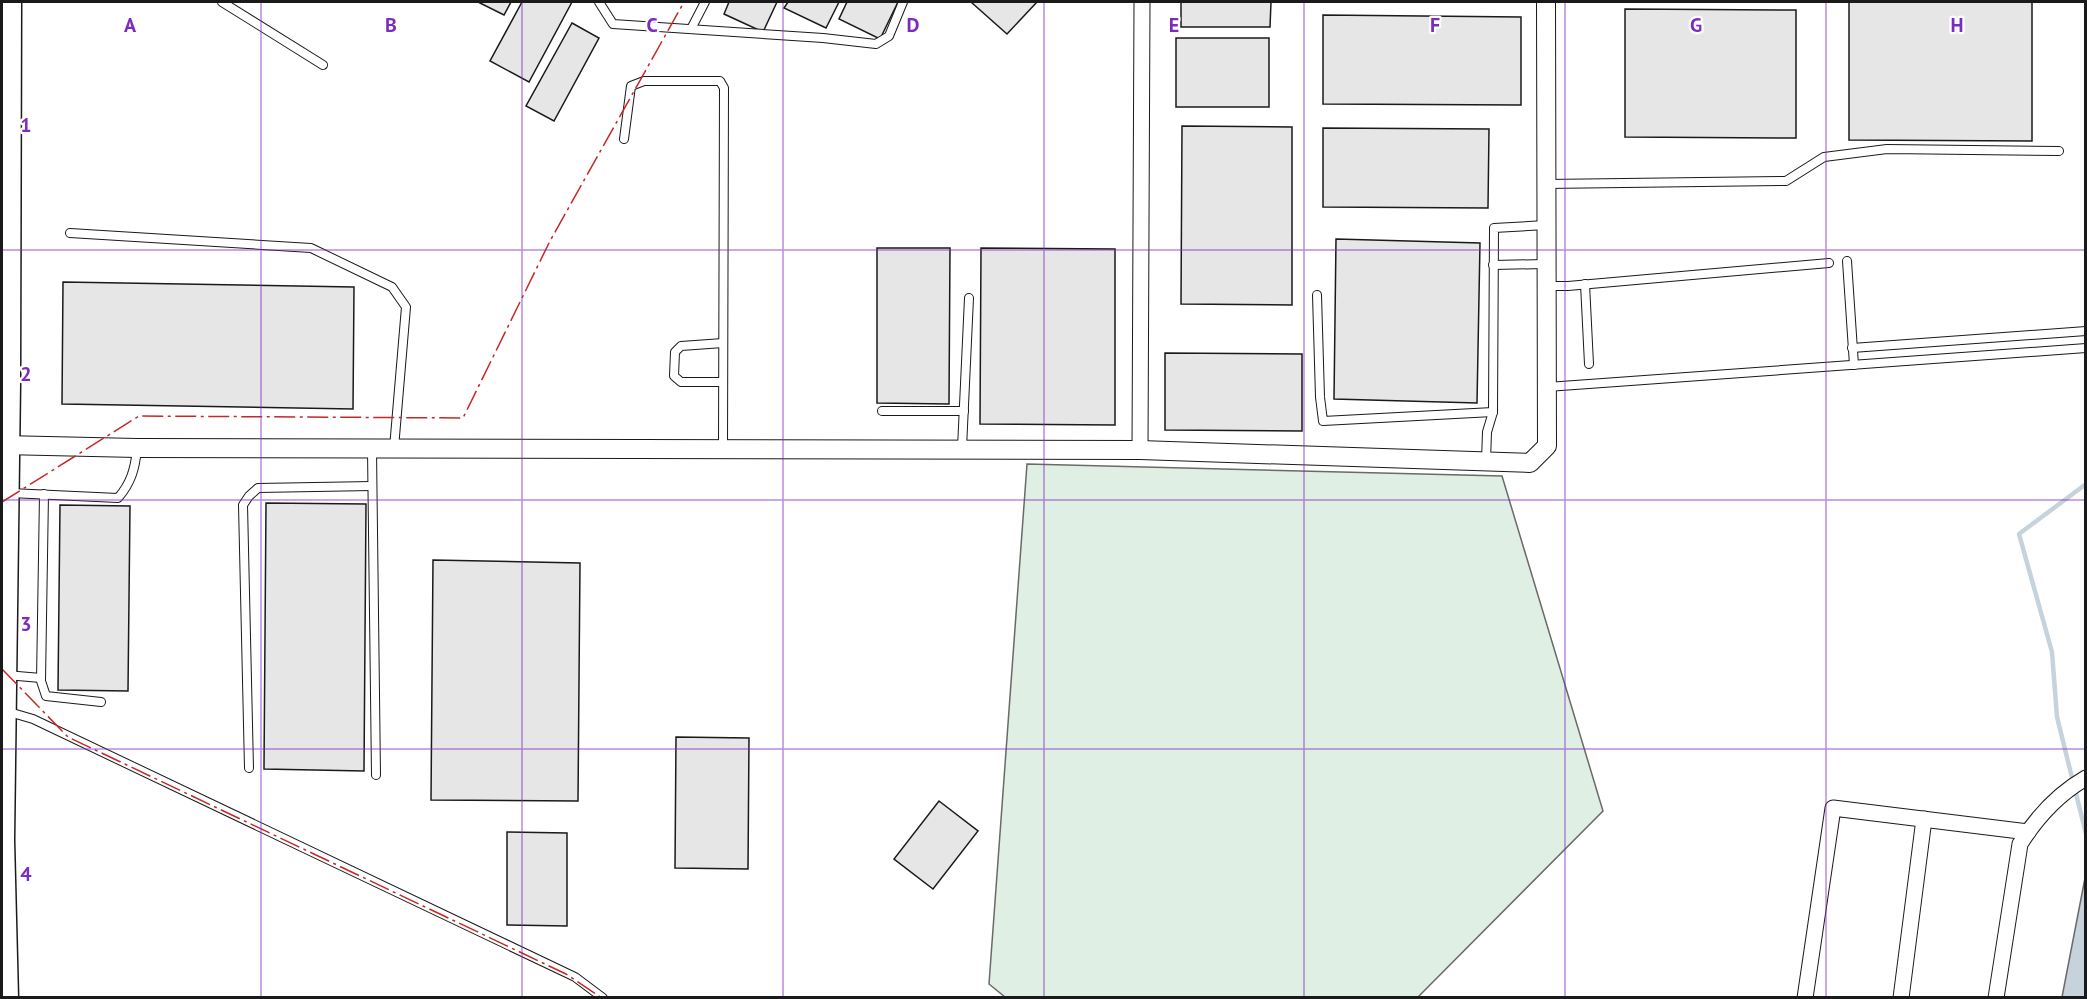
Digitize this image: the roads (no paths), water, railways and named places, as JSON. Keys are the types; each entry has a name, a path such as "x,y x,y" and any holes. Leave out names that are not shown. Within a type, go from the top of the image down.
{"main road":[{"path":"7,998 3,840 8,493 5,445 10,2"}],"street":[{"path":"1140,450 1142,2"},
{"path":"5,445 137,448 1140,450 1530,463 1547,446 1546,2"},
{"path":"1996,998 2020,844 2054,801 2085,778"},
{"path":"1805,998 1833,808 2028,832"},
{"path":"1901,998 1924,819"}],"lane":[{"path":"222,2 323,65"},
{"path":"599,2 613,24 823,38 876,44 889,36 903,2"},
{"path":"691,29 705,2"},
{"path":"624,139 631,86 644,81 720,81 724,88 723,449"},
{"path":"1546,184 1786,180 1824,157 1887,149 2059,151"},
{"path":"1486,462 1487,432 1493,412 1494,228 1547,225"},
{"path":"70,233 311,248 392,287 406,307 394,448"},
{"path":"1847,261 1854,365"},
{"path":"1547,286 1829,263"},
{"path":"1493,265 1547,264"},
{"path":"1585,284 1589,364"},
{"path":"1317,295 1320,397 1323,421 1493,412"},
{"path":"962,450 969,298"},
{"path":"1852,348 2085,331"},
{"path":"2032,335 2033,352"},
{"path":"1971,339 1974,356"},
{"path":"723,343 681,346 675,352 674,376 681,382 723,382"},
{"path":"1901,344 1902,361"},
{"path":"1547,387 2085,348"},
{"path":"882,411 964,411"},
{"path":"8,493 118,498 128,487 135,467 137,448"},
{"path":"372,448 376,775"},
{"path":"249,768 243,505 258,488 372,486"},
{"path":"44,494 41,678 46,696 101,702"},
{"path":"5,675 41,678"},
{"path":"4,710 33,719 575,977 603,998"}],"waterway":[{"path":"2086,484 2019,534 2052,652 2057,717 2086,834"}]}
